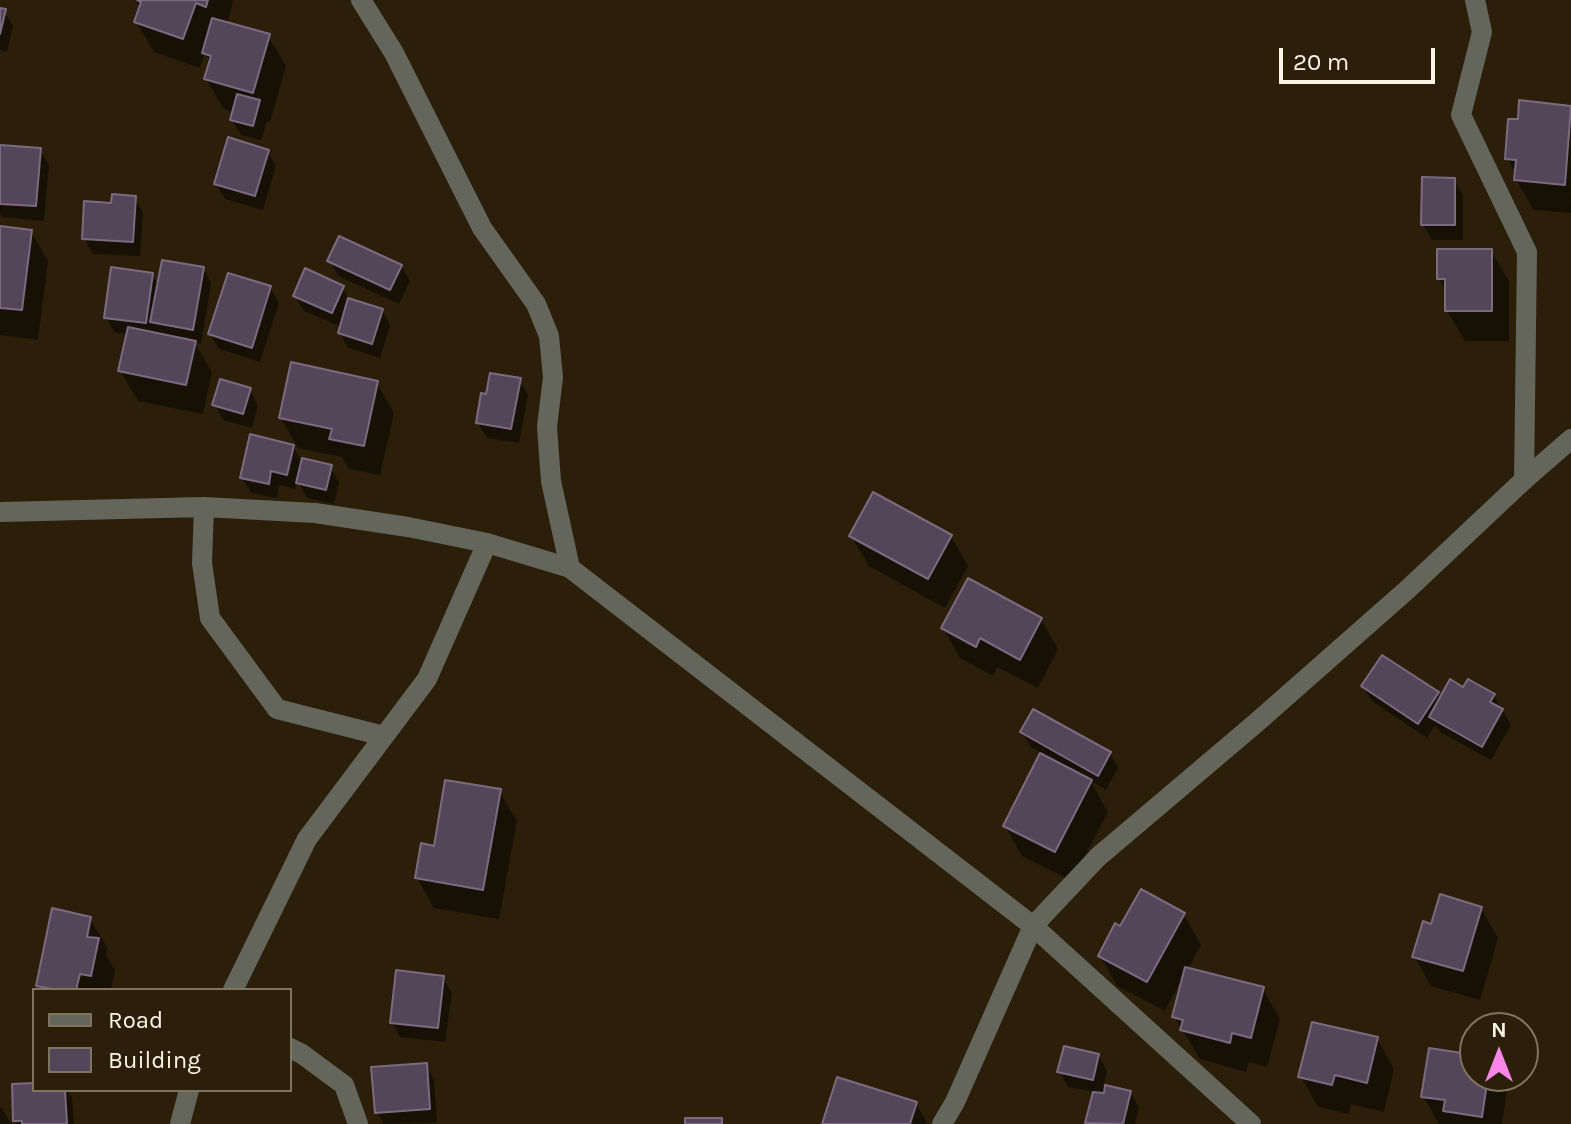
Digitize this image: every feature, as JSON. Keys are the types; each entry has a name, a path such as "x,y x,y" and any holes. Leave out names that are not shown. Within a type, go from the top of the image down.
{"street":[{"path":"361,0 394,53 482,228 536,304 549,336 553,377 547,427 551,481 570,568"},
{"path":"1475,0 1482,32 1461,115 1527,252 1524,480"},
{"path":"942,1124 955,1102 1033,926 1098,857 1315,672 1571,439"},
{"path":"0,512 204,507 315,513 487,543 570,568 1033,926 1251,1124"},
{"path":"204,507 202,563 210,618 277,709 384,736"},
{"path":"234,988 307,839 427,679 487,543"},
{"path":"292,1049 344,1085 358,1124"},
{"path":"180,1124 188,1092"}],"building":[{"path":"137,0 208,0 206,7 196,3 183,39 134,22 141,2"},
{"path":"0,8 6,9 0,34"},
{"path":"212,18 270,34 253,93 204,79 211,56 202,53"},
{"path":"237,94 260,100 253,126 230,120"},
{"path":"1519,100 1571,106 1565,185 1514,180 1516,160 1505,159 1508,119 1518,119"},
{"path":"228,137 269,150 255,196 214,184"},
{"path":"0,145 41,148 36,206 0,204"},
{"path":"1422,177 1455,178 1455,225 1421,225"},
{"path":"112,194 136,196 133,242 82,239 84,201 111,203"},
{"path":"0,226 32,230 22,310 0,308"},
{"path":"339,236 402,265 390,290 327,261"},
{"path":"1437,249 1492,249 1492,311 1445,311 1445,279 1437,279"},
{"path":"162,260 204,267 193,330 150,322"},
{"path":"111,267 153,273 146,323 104,318"},
{"path":"305,268 344,286 332,313 293,296"},
{"path":"228,273 271,286 252,348 208,334"},
{"path":"348,298 383,309 372,344 338,333"},
{"path":"128,327 196,341 186,385 118,371"},
{"path":"291,362 378,381 364,446 329,439 332,429 279,418"},
{"path":"490,373 521,378 511,429 476,423 481,393 486,394"},
{"path":"220,379 251,388 243,414 212,405"},
{"path":"250,434 294,445 287,475 271,471 269,484 240,478"},
{"path":"302,458 332,465 326,490 296,483"},
{"path":"873,492 952,535 928,579 849,536"},
{"path":"968,578 1042,618 1020,660 980,638 976,647 941,628"},
{"path":"1382,655 1439,692 1418,724 1361,686"},
{"path":"1450,679 1463,687 1468,679 1495,694 1490,702 1503,709 1482,747 1429,717"},
{"path":"1033,709 1111,752 1098,776 1020,732"},
{"path":"1040,753 1092,780 1055,852 1003,826"},
{"path":"445,780 501,789 483,890 415,878 421,843 434,846"},
{"path":"1141,889 1185,913 1147,982 1098,956 1115,923 1120,926"},
{"path":"1440,894 1482,907 1463,971 1412,957 1423,921 1431,924"},
{"path":"52,908 91,917 87,937 99,938 91,976 80,974 76,988 36,986"},
{"path":"1185,967 1264,987 1251,1038 1232,1033 1230,1043 1180,1030 1183,1020 1172,1017"},
{"path":"396,970 444,976 438,1028 390,1023"},
{"path":"1312,1022 1378,1037 1367,1083 1335,1075 1332,1085 1298,1077"},
{"path":"1064,1046 1099,1054 1093,1080 1057,1072"},
{"path":"1429,1048 1459,1053 1459,1092 1486,1092 1482,1117 1443,1111 1445,1100 1421,1097"},
{"path":"427,1063 430,1109 375,1113 371,1067"},
{"path":"837,1077 917,1102 910,1124 822,1124"},
{"path":"32,1083 32,1092 65,1092 67,1124 22,1124 22,1121 13,1121 12,1084"},
{"path":"1105,1085 1131,1091 1123,1124 1085,1123 1093,1092 1104,1093"},
{"path":"685,1118 722,1118 722,1124 685,1124"}]}
